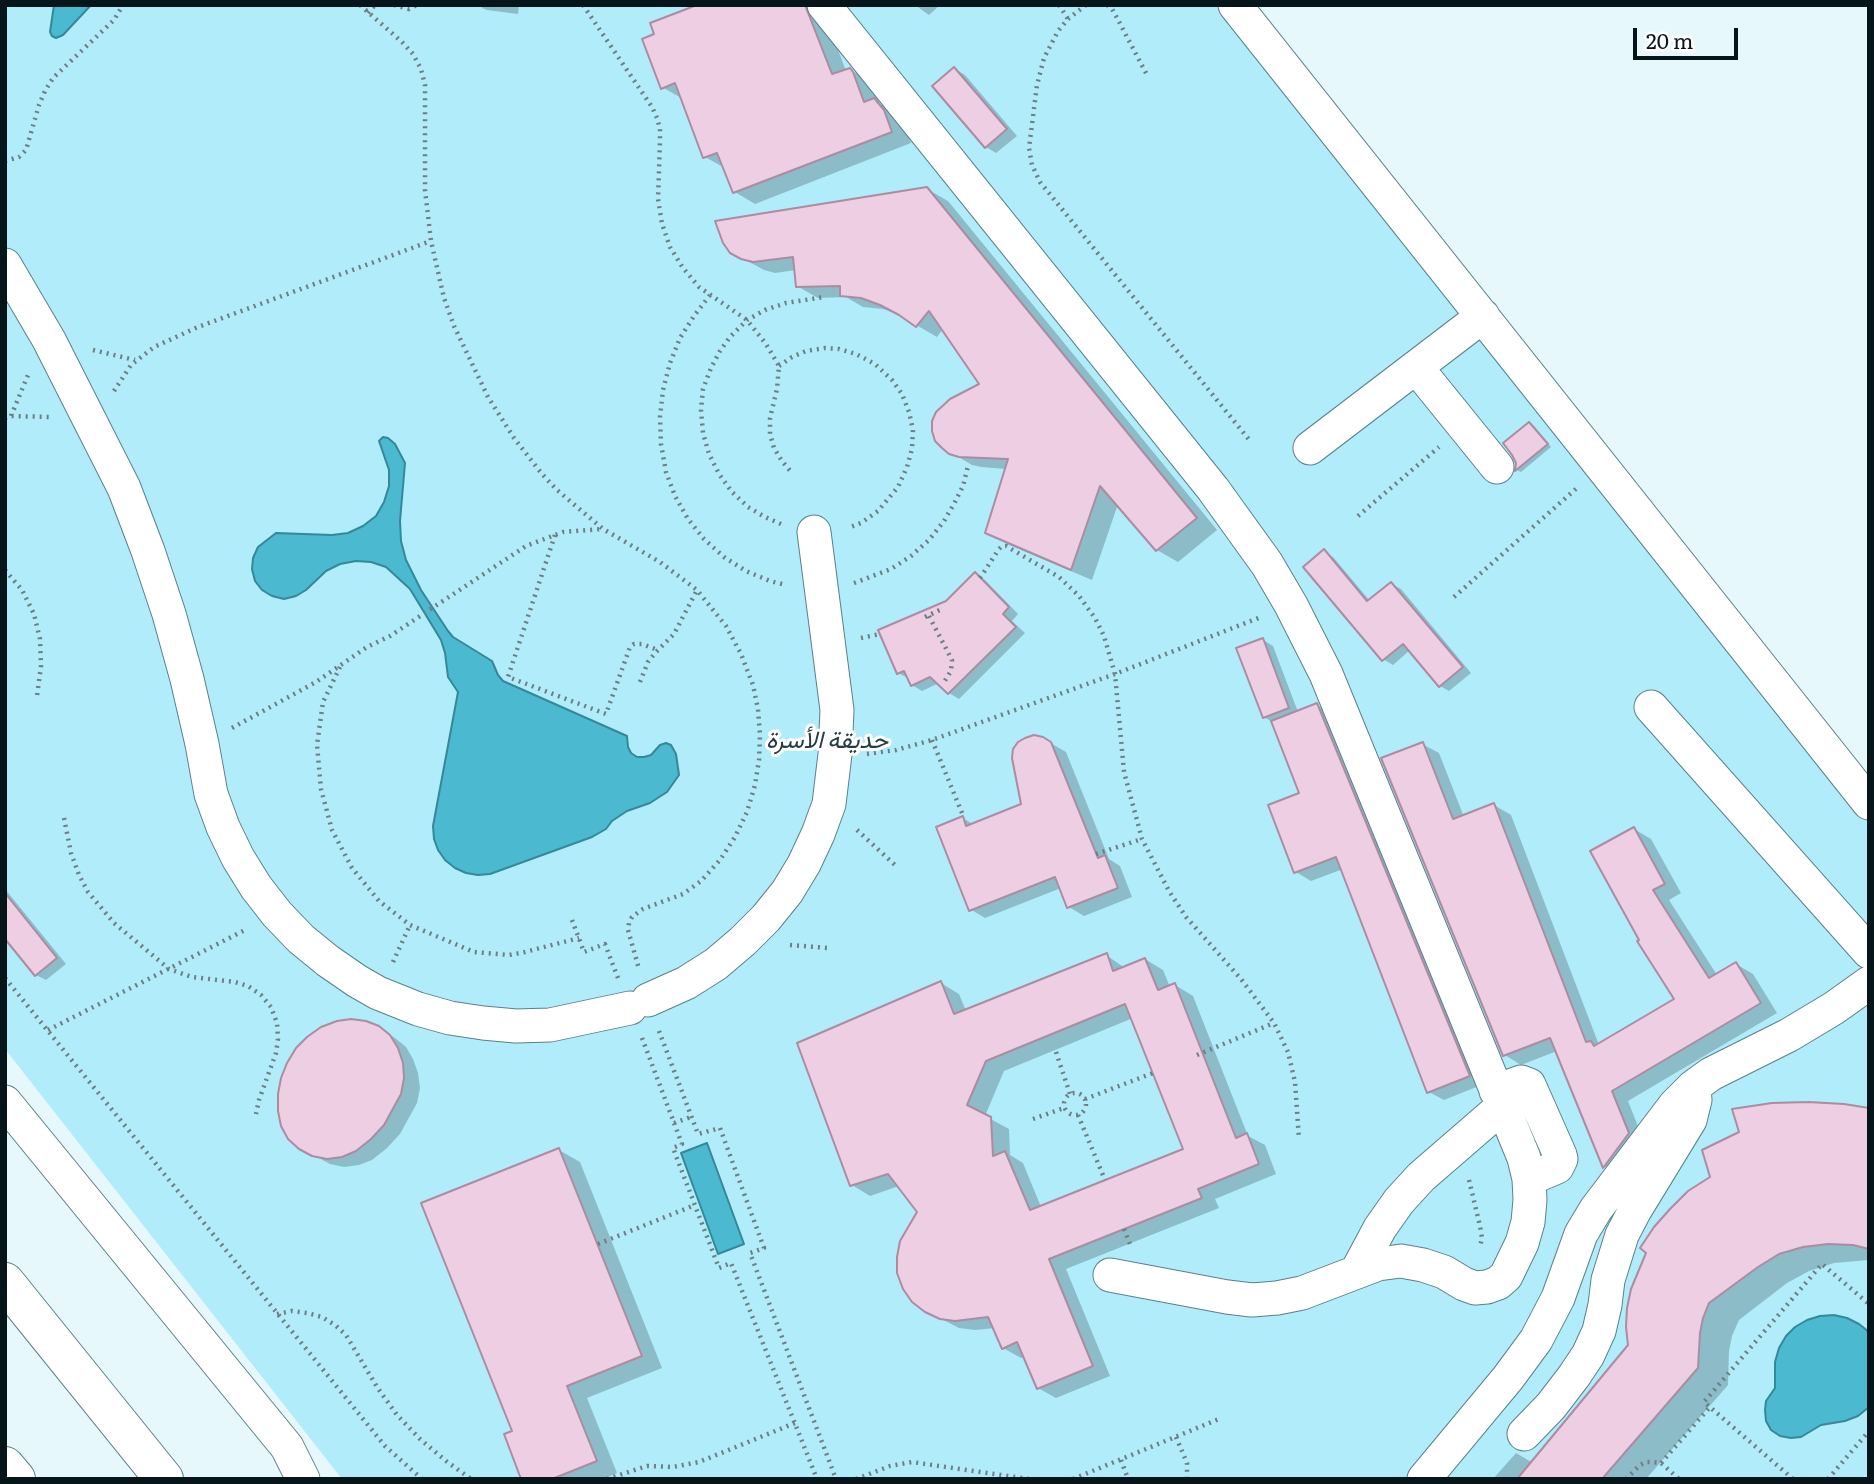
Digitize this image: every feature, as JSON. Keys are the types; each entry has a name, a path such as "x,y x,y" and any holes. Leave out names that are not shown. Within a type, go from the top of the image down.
{"main road":[{"path":"5,1282 164,1479"},
{"path":"5,1466 16,1479"}],"street":[{"path":"824,5 1213,489 1267,564 1292,605 1326,674 1524,1158 1530,1200 1528,1222 1506,1276 1487,1287 1475,1288 1423,1265 1401,1262 1378,1264 1302,1293 1252,1300 1110,1275"},
{"path":"1235,5 1869,803"},
{"path":"5,265 49,340 124,488 173,627 202,744 211,794 223,827 244,867 277,914 301,939 328,961 378,993 418,1009 450,1018 516,1026 550,1025 639,1004 686,983 716,964 766,918 787,892 804,864 829,804 837,710 814,532"},
{"path":"1310,448 1483,316"},
{"path":"1416,368 1497,467"},
{"path":"1651,706 1869,952"},
{"path":"1424,1479 1523,1360 1548,1320 1581,1234 1595,1209 1675,1105 1710,1074 1812,1022 1869,984"},
{"path":"1524,1434 1574,1376 1588,1354 1599,1331 1608,1280 1622,1235 1690,1120 1695,1100 1693,1087"},
{"path":"1357,1271 1380,1228 1399,1202 1500,1099"},
{"path":"5,1102 287,1447 303,1479"}],"path":[{"path":"5,161 19,157 26,150 39,105 53,78 114,20 123,5"},
{"path":"360,5 402,42 421,69 425,85 425,190 430,241 454,326 488,397 514,438 542,474 574,506 603,529 660,562 697,590 726,626 753,685 758,709 760,760 747,812 735,837 701,881 683,894 637,912 629,923 628,930 639,1004 682,1144 673,1148 719,1268 731,1263 817,1479"},
{"path":"368,13 375,5"},
{"path":"394,5 408,9 417,5"},
{"path":"583,5 657,118 660,129 658,199 662,224 670,247 699,287 747,320 779,366 770,433 774,448 792,473"},
{"path":"1059,5 1068,19"},
{"path":"1086,5 1068,19 1050,44 1037,85 1029,148 1032,165 1040,182 1251,442"},
{"path":"1107,5 1112,9 1147,75"},
{"path":"93,426 126,371 154,347 198,327 430,241"},
{"path":"710,295 680,338 670,363 663,390 661,444 666,472 675,496 688,519 723,557 770,581 796,587 846,585 869,578 891,569 929,540 944,521 963,486 968,466"},
{"path":"779,366 806,351 839,349 856,354 874,364 892,380 902,394 913,430 907,467 890,499 861,523 838,531 814,532 765,517 732,492 709,454 703,433 701,410 704,389 711,368 730,337 747,320 765,310 786,303 824,297"},
{"path":"1358,516 1464,426"},
{"path":"1454,597 1602,466"},
{"path":"202,744 340,667 526,546 555,534 603,529"},
{"path":"555,534 508,677 606,714 630,647 642,644 658,650"},
{"path":"980,578 999,549 1006,545 1059,577 1079,596 1095,618 1107,645 1115,674 1124,772 1142,839 1186,917 1241,979 1274,1023 1288,1052 1295,1082 1299,1139"},
{"path":"5,570 22,590 34,614 40,639 41,666 37,696"},
{"path":"639,682 648,662 671,639 697,590"},
{"path":"835,754 896,751 932,740 1115,674 1292,605"},
{"path":"944,608 927,617 952,660 951,671 944,682"},
{"path":"340,667 323,702 317,746 321,789 332,830 352,868 379,901 410,925 474,952 509,955 579,938"},
{"path":"932,740 962,813"},
{"path":"829,804 895,865"},
{"path":"64,818 71,853 88,892 114,923 170,969 192,977 248,986 261,995 271,1007 277,1023 278,1039 256,1114"},
{"path":"1096,854 1142,839"},
{"path":"48,1030 277,914"},
{"path":"572,920 584,952 605,944 639,1004 698,1134 720,1128 764,1248 750,1253 836,1479"},
{"path":"378,993 410,925"},
{"path":"5,978 385,1446 422,1479"},
{"path":"1197,1055 1274,1023"},
{"path":"1056,1052 1070,1094"},
{"path":"1085,1099 1153,1073"},
{"path":"1070,1094 1081,1095 1085,1099 1084,1111 1078,1115 1069,1114 1064,1108 1064,1102 1070,1094"},
{"path":"1032,1119 1064,1108"},
{"path":"1078,1115 1105,1180"},
{"path":"674,1123 691,1116"},
{"path":"1453,1277 1475,1259 1482,1237 1467,1172 1454,1147"},
{"path":"598,1244 695,1205"},
{"path":"1793,1479 1704,1402 1822,1264 1869,1304"},
{"path":"278,1314 307,1312 335,1325 346,1335 397,1415 437,1454 471,1479"},
{"path":"1661,1463 1710,1407"},
{"path":"1073,1479 1219,1419"},
{"path":"607,1479 647,1466 674,1467 699,1462 795,1423"},
{"path":"1828,1479 1869,1431"},
{"path":"1176,1437 1187,1462 1187,1479"},
{"path":"1121,1460 1128,1479"},
{"path":"856,1479 890,1465 912,1462 1029,1479"},
{"path":"1626,1479 1634,1469 1646,1462 1661,1463 1679,1479"}],"green space":[{"name":"حديقة الأسرة","path":"5,5 1250,5 1869,786 1869,1479 342,1479 5,1049"}],"shaded area":[{"path":"54,5 91,5 63,35 56,38 50,32"},
{"path":"383,437 395,444 405,463 400,521 406,560 421,590 448,631 453,637 492,661 503,681 627,736 628,747 637,757 651,755 660,745 671,745 676,754 679,775 667,792 650,803 627,811 592,837 490,874 466,873 445,860 434,839 433,826 458,692 448,677 441,640 410,589 386,567 356,561 340,564 326,571 306,590 284,599 262,590 255,581 252,569 258,547 276,533 348,533 376,516 389,486 389,470 379,441"},
{"path":"707,1143 744,1244 718,1254 681,1153"},
{"path":"1820,1316 1847,1318 1869,1332 1869,1407 1858,1416 1821,1425 1801,1437 1780,1436 1771,1430 1766,1421 1765,1410 1766,1401 1775,1388 1775,1362 1779,1348 1795,1327"}],"building":[{"path":"697,5 805,5 832,74 850,68 864,102 874,98 884,110 892,132 733,193 717,153 703,158 675,83 661,89 642,39 654,34 650,23"},
{"path":"954,67 1007,129 985,148 932,86"},
{"path":"927,187 1197,518 1156,551 1100,486 1071,570 985,533 1008,459 959,457 949,454 935,441 932,421 936,412 950,399 979,384 929,311 916,327 880,305 861,298 840,296 840,286 796,287 793,257 753,262 741,259 730,253 723,243 715,221"},
{"path":"1529,422 1548,444 1515,471 1516,463 1503,443"},
{"path":"1324,549 1367,601 1391,582 1463,667 1439,687 1403,644 1382,661 1303,567"},
{"path":"975,572 1009,607 1003,614 1016,627 948,694 930,677 911,686 904,671 897,674 878,630 946,601"},
{"path":"1263,638 1289,708 1263,718 1236,648"},
{"path":"1317,703 1470,1076 1427,1093 1336,857 1294,873 1268,805 1299,793 1271,721"},
{"path":"1034,735 1051,742 1098,858 1105,855 1118,888 1067,908 1055,877 969,911 936,827 963,816 966,826 1021,804 1012,758 1013,749 1018,742"},
{"path":"1423,742 1453,819 1494,803 1586,1042 1591,1041 1594,1046 1674,999 1637,941 1639,940 1590,851 1634,827 1665,884 1653,890 1709,978 1736,962 1761,1003 1612,1091 1629,1133 1603,1168 1550,1038 1503,1056 1381,758"},
{"path":"5,893 57,958 35,976 5,939"},
{"path":"1107,953 1113,971 1145,958 1158,990 1175,983 1236,1138 1247,1133 1259,1164 1198,1189 1202,1198 1049,1259 1093,1366 1037,1389 1017,1342 1002,1349 988,1317 955,1321 940,1319 912,1302 897,1273 897,1257 900,1241 917,1212 888,1174 850,1186 797,1043 941,981 954,1014","holes":["1125,1004 1183,1149 1030,1210 1005,1151 993,1156 991,1117 967,1105 986,1061"]},
{"path":"351,1019 379,1026 390,1035 403,1063 401,1094 384,1125 356,1151 327,1159 312,1156 288,1139 281,1126 278,1094 281,1078 296,1048 307,1037 321,1027"},
{"path":"1808,1102 1869,1108 1869,1249 1828,1244 1779,1254 1709,1303 1700,1333 1698,1368 1602,1479 1517,1479 1628,1345 1627,1308 1631,1289 1646,1253 1640,1248 1670,1209 1688,1191 1710,1177 1702,1150 1739,1132 1732,1109 1772,1103"},
{"path":"559,1148 642,1356 567,1386 597,1461 552,1479 521,1479 504,1434 512,1431 421,1203"}]}
